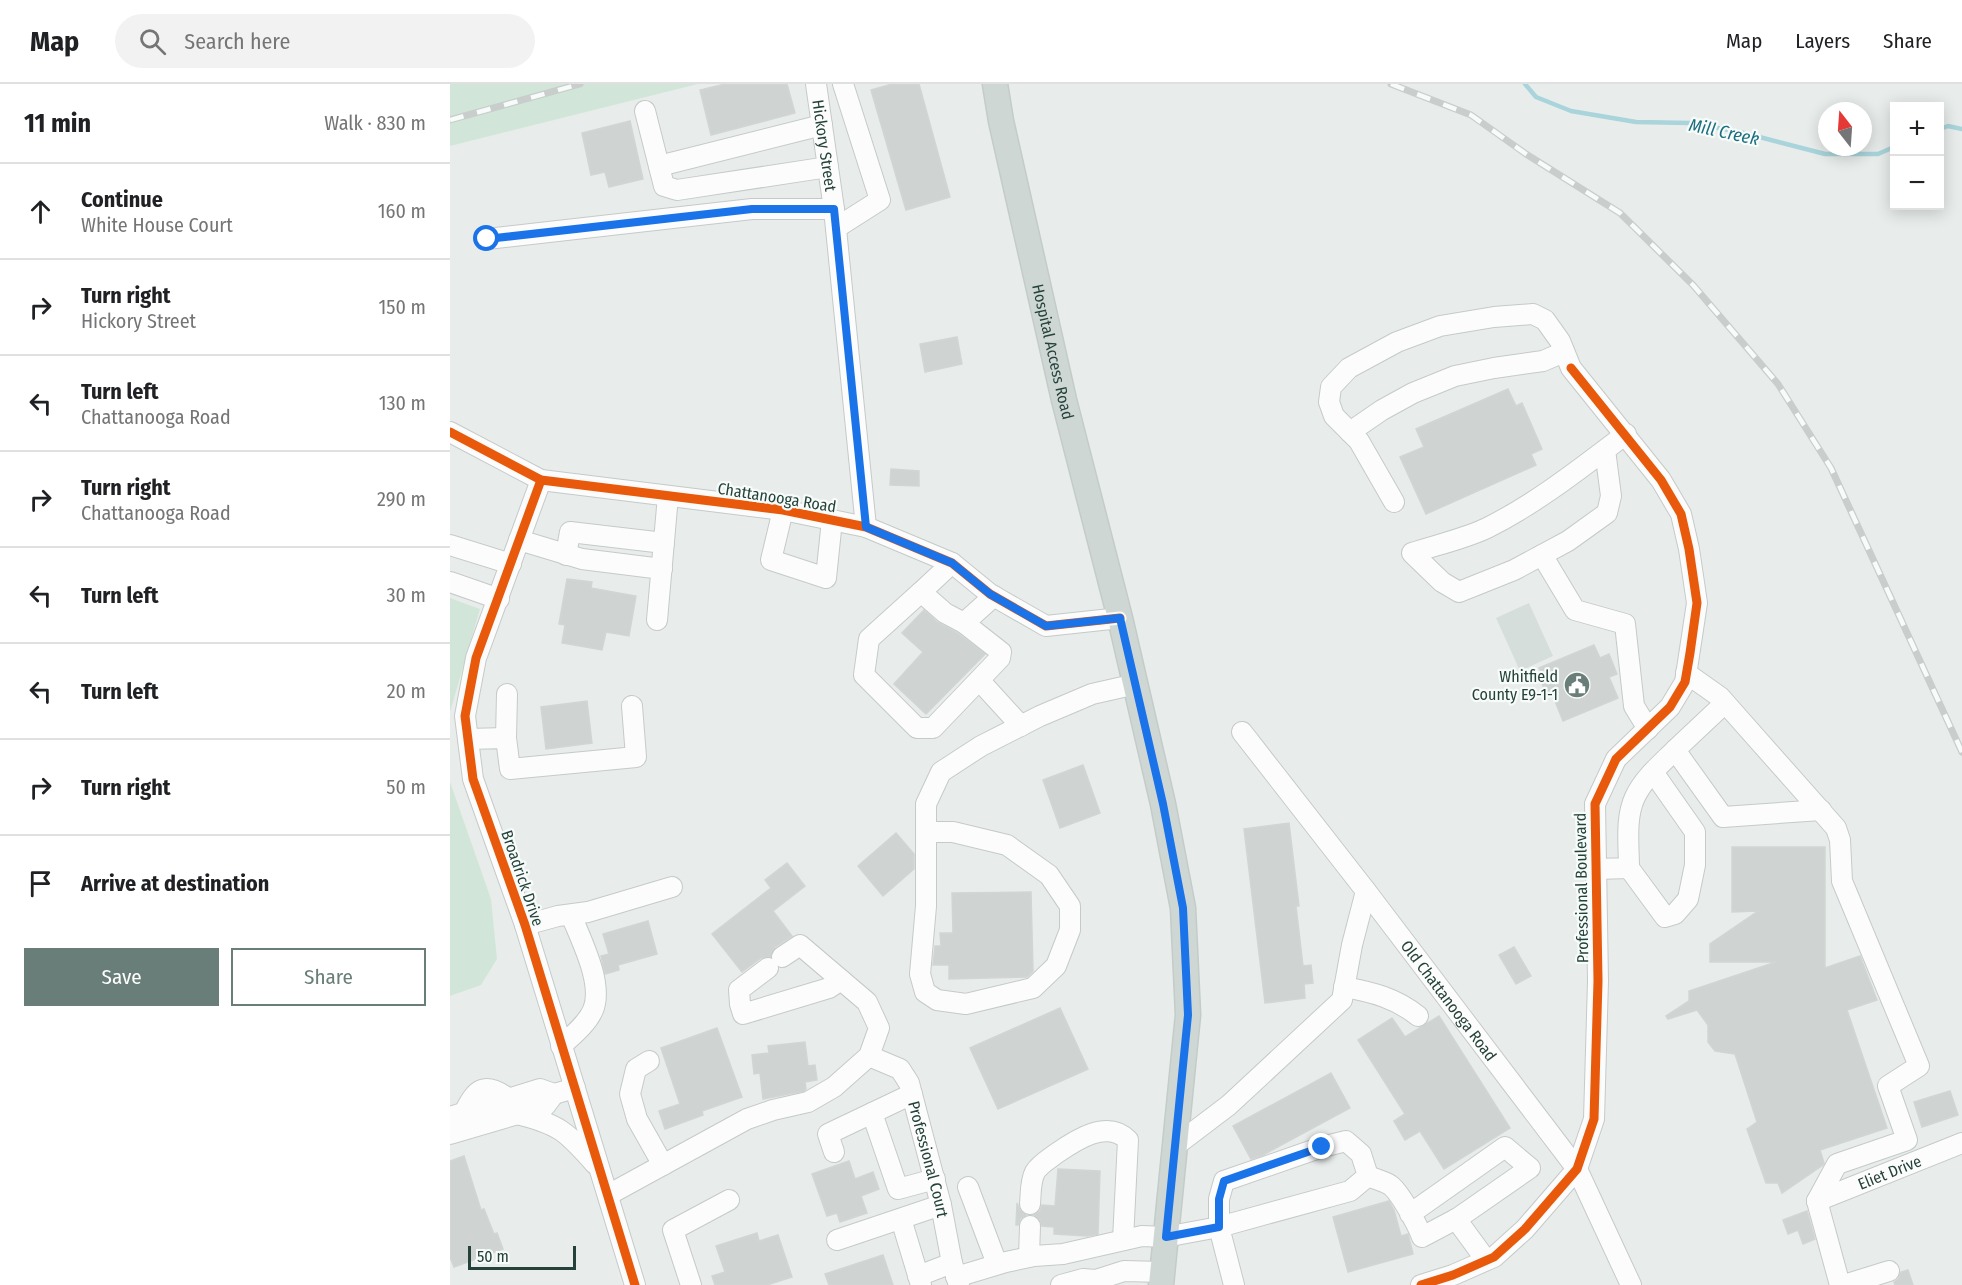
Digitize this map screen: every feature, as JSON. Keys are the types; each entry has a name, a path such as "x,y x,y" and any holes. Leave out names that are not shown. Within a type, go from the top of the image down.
{"main road":[{"name":"Hospital Access Road","path":"995,84 1001,121 1064,400 1120,618"},
{"path":"1120,618 1163,804 1183,908 1188,1015 1161,1279"}],"street":[{"name":"Hickory Street","path":"816,84 835,219 866,527"},
{"path":"487,239 752,209 835,219 880,200 843,84"},
{"path":"645,111 664,186 677,190 828,167"},
{"path":"659,166 822,125"},
{"name":"Professional Boulevard","path":"1350,432 1334,416 1329,402 1330,387 1349,368 1397,342 1440,327 1494,317 1533,314 1545,320 1560,341 1568,360 1661,480 1681,514 1697,603 1685,682 1670,707 1616,759 1595,804 1598,981 1594,1119 1577,1169 1525,1229 1494,1257 1453,1275 1421,1285"},
{"path":"1394,502 1359,441 1350,432 1382,410 1413,393 1455,376 1543,361 1568,360"},
{"name":"Chattanooga Road","path":"450,432 541,480 783,510 866,527 952,563 994,596 1046,626 1120,618"},
{"path":"1605,450 1611,496 1607,513 1568,542 1514,570 1459,592 1442,582 1412,553 1485,529 1525,507 1626,434"},
{"name":"Broadrick Drive","path":"541,480 476,658 465,716 473,779 525,925 636,1285"},
{"path":"657,620 668,496"},
{"path":"783,510 771,560 826,579 832,520"},
{"path":"566,555 570,532 664,543"},
{"path":"519,540 582,559 662,569"},
{"path":"450,545 511,564"},
{"path":"1542,555 1575,610 1625,624 1634,706 1648,729"},
{"path":"921,592 945,613 964,623 1001,652 1000,658 933,728 916,728 864,675 869,639 952,563"},
{"path":"450,582 499,599"},
{"path":"964,623 994,596"},
{"path":"1686,673 1725,703 1836,828 1840,840 1842,881 1919,1066 1888,1086 1907,1140 1837,1164 1817,1201 1842,1285 1889,1271"},
{"path":"979,680 1021,726"},
{"path":"927,832 953,832 1007,845 1049,875 1070,906 1070,930 1056,966 1033,988 966,1004 937,1000 925,992 920,974 926,906 926,804 941,772 981,746 1092,694 1136,684"},
{"path":"507,694 506,738 510,769 636,757 632,706"},
{"path":"1653,772 1695,832 1695,866 1688,899 1675,914 1665,917 1629,868 1629,823 1634,798 1653,772 1725,703"},
{"name":"Old Chattanooga Road","path":"1242,732 1577,1169 1631,1285"},
{"path":"468,739 506,738"},
{"path":"1675,750 1723,817 1821,810"},
{"path":"1597,869 1629,868"},
{"path":"525,925 588,912 672,886"},
{"path":"1175,1146 1229,1105 1342,1000 1352,945 1366,891"},
{"path":"561,1046 593,1011 597,988 571,915"},
{"path":"608,1195 747,1119 808,1102 834,1087 869,1056 879,1028 867,1002 800,945 739,990 740,1004 743,1014 829,988 841,980"},
{"path":"1344,987 1378,993 1405,1005 1418,1016"},
{"name":"Professional Court","path":"869,1056 900,1069 909,1083 941,1206 956,1275"},
{"path":"649,1062 636,1069 630,1094 637,1119 663,1165"},
{"path":"457,1115 513,1107 545,1106 554,1094 575,1088"},
{"path":"834,1152 828,1134 912,1094"},
{"path":"513,1107 564,1130 600,1170"},
{"path":"450,1134 513,1107"},
{"path":"872,1113 898,1189 934,1179"},
{"path":"1030,1204 1031,1181 1042,1163 1077,1139 1101,1132 1122,1134 1128,1140 1123,1240"},
{"path":"1234,1285 1219,1227 1219,1199 1224,1181 1346,1141 1361,1154 1368,1176 1391,1186 1422,1237 1456,1219 1530,1168 1505,1147 1410,1214"},
{"name":"Eliet Drive","path":"1817,1201 1962,1143"},
{"path":"901,1219 920,1280 956,1275 1029,1257 1063,1254 1142,1236 1166,1237 1219,1227 1350,1191 1368,1176"},
{"path":"968,1187 997,1264"},
{"path":"691,1285 673,1230 729,1200"},
{"path":"837,1240 941,1206"},
{"path":"1456,1219 1486,1260"},
{"path":"1029,1257 1030,1226"},
{"path":"1061,1285 1083,1279 1097,1282 1124,1271 1161,1279"}],"shaded area":[{"path":"1529,603 1553,656 1520,671 1496,618"}],"green space":[{"path":"450,84 698,84 450,146"},
{"path":"450,598 480,609 450,712"},
{"path":"450,782 491,899 497,959 481,985 450,996"}],"building":[{"path":"725,84 787,84 795,113 711,135 700,90"},
{"path":"892,84 919,84 950,197 906,210 871,90"},
{"path":"630,121 643,179 609,187 605,172 591,175 582,133"},
{"path":"957,337 962,364 925,372 920,344"},
{"path":"1508,389 1516,406 1522,403 1542,449 1531,454 1536,465 1426,514 1400,457 1424,447 1416,429"},
{"path":"891,469 919,471 919,486 890,485"},
{"path":"567,579 592,582 591,588 636,596 629,636 606,632 602,650 562,643 565,625 559,624"},
{"path":"924,610 937,622 957,633 985,654 926,714 894,684 923,652 902,633"},
{"name":"Whitfield County E9-1-1","path":"1594,645 1600,658 1609,654 1617,674 1609,677 1618,698 1563,721 1551,691 1546,693 1540,679 1543,677 1539,668"},
{"path":"587,701 592,743 546,749 541,707"},
{"path":"1083,765 1100,813 1060,828 1043,780"},
{"path":"1289,823 1299,906 1296,906 1303,966 1311,965 1313,983 1304,984 1305,998 1265,1003 1244,829"},
{"path":"896,833 914,854 914,869 883,896 858,866"},
{"path":"1732,847 1825,847 1825,968 1860,956 1877,1000 1847,1010 1887,1128 1820,1150 1823,1165 1782,1193 1778,1183 1766,1183 1747,1129 1757,1122 1735,1054 1715,1051 1708,1042 1708,1025 1697,1010 1668,1019 1666,1016 1689,1001 1689,991 1776,962 1710,962 1710,944 1758,911 1732,912"},
{"path":"787,863 805,886 773,911 792,936 775,947 770,957 761,958 742,972 712,934 771,888 765,880"},
{"path":"1031,892 1033,971 1027,977 949,979 949,965 933,965 935,946 941,946 940,933 953,933 952,893"},
{"path":"648,921 657,954 618,965 619,970 605,974 601,956 609,954 603,934"},
{"path":"1514,947 1531,976 1516,984 1499,955"},
{"path":"1060,1008 1088,1069 998,1109 970,1048"},
{"path":"1439,1016 1510,1128 1444,1169 1420,1131 1405,1140 1394,1121 1405,1114 1358,1040 1392,1018 1405,1037"},
{"path":"717,1028 742,1097 702,1111 703,1115 665,1129 659,1111 680,1104 661,1048"},
{"path":"805,1042 808,1066 815,1065 817,1080 805,1082 804,1091 763,1099 760,1073 754,1074 752,1055 769,1053 768,1046"},
{"path":"1331,1073 1350,1108 1263,1155 1251,1159 1233,1126"},
{"path":"1950,1091 1958,1115 1922,1127 1914,1102"},
{"path":"464,1156 481,1210 484,1209 503,1249 454,1267 450,1257 450,1161"},
{"path":"849,1161 855,1179 873,1172 879,1189 861,1196 867,1213 840,1222 837,1213 827,1216 812,1174"},
{"path":"1058,1169 1100,1171 1098,1234 1087,1236 1054,1234 1054,1227 1042,1226 1040,1220 1034,1215 1040,1211 1042,1205 1055,1206"},
{"path":"1389,1201 1394,1210 1401,1236 1408,1234 1413,1254 1348,1272 1333,1217"},
{"path":"1017,1203 1026,1215 1016,1225"},
{"path":"1807,1211 1815,1239 1803,1244 1798,1230 1788,1234 1783,1220"},
{"path":"757,1233 759,1241 778,1235 792,1277 767,1285 715,1285 712,1276 725,1272 716,1246"},
{"path":"883,1255 893,1285 829,1285 825,1274"},
{"path":"1908,1270 1913,1285 1895,1285 1894,1282 1901,1272"}],"waterway":[{"name":"Mill Creek","path":"1525,84 1536,97 1571,111 1636,122 1690,123 1740,132 1825,154 1878,154 1890,149"},
{"name":"Mill Creek","path":"1944,128 1948,126 1962,129"}],"railway":[{"path":"450,120 580,84"},
{"path":"1391,84 1471,115 1526,154 1620,213 1693,285 1778,384 1831,468 1962,752"}],"cycle path":[{"path":"1421,1285 1453,1275 1494,1257 1525,1229 1577,1169 1594,1119 1598,981 1595,804 1616,759 1670,707 1685,682 1690,653 1697,603 1681,514 1661,480 1571,368"},
{"path":"450,432 541,480 783,510 866,527 952,563 990,594 1046,626 1120,618"},
{"path":"541,480 476,658 465,716 473,779 525,925 635,1285"}],"place":[{"name":"Whitfield County E9-1-1","path":"1577,685"}],"route":[{"path":"487,239 752,209 834,209 866,527 952,563 990,594 1046,626 1120,618 1163,804 1183,908 1188,1015 1166,1237 1219,1227 1219,1199 1224,1181 1322,1147"}]}
